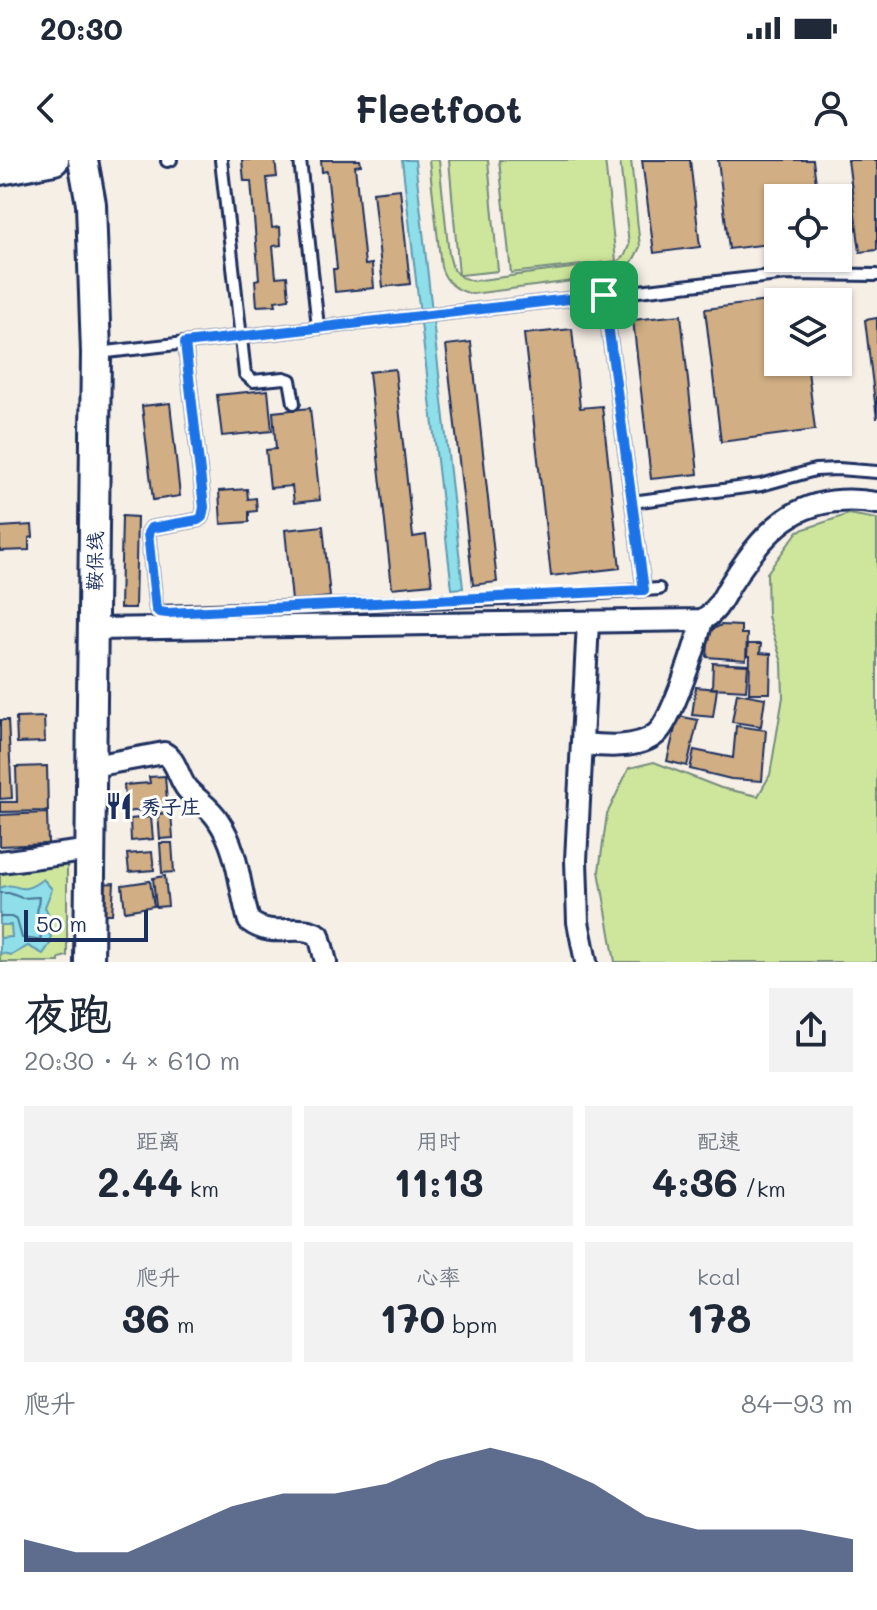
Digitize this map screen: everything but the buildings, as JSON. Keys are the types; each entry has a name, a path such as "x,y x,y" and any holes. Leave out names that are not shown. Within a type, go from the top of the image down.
{"main road":[{"path":"0,170 54,160"},
{"name":"鞍保线","path":"83,160 91,204 96,353 89,962"}],"street":[{"path":"94,629 702,620 713,615 747,558 769,532 789,515 829,501 877,503"},
{"path":"583,744 609,746 643,740 657,734 694,651 702,620"},
{"path":"586,962 578,922 576,860 588,622"},
{"path":"93,766 164,753 170,756 189,791 203,802 225,832 243,887 249,921 260,930 311,931 319,935 326,962"},
{"path":"0,862 92,850"}],"lane":[{"path":"221,160 245,374 253,381 290,380 294,403"},
{"path":"300,160 318,327"},
{"path":"96,353 787,274 877,275"},
{"path":"604,295 644,590"},
{"path":"185,343 204,507 198,520 151,528 148,533 156,609 159,612 516,598 659,589"},
{"path":"632,502 761,485 815,470 877,472"}],"green space":[{"path":"429,160 439,160 449,255 453,269 459,275 449,160 488,160 498,271 461,277 473,281 617,262 625,255 629,245 620,160 631,160 640,247 629,266 611,276 472,294 461,290 449,282 441,267"},
{"path":"499,160 605,160 616,261 511,273"},
{"path":"849,514 877,519 877,962 615,962 599,871 607,814 629,768 654,762 721,788 758,796 770,775 783,697 782,663 768,616 767,573 798,531"},
{"path":"67,862 67,956 59,958 59,962 0,962 0,869"}],"water":[{"path":"402,160 415,160 463,588 452,589"},
{"path":"43,879 52,889 45,907 48,913 44,922 51,937 50,944 43,954 28,946 12,955 0,953 0,938 12,937 11,925 0,925 0,888 28,888"}],"place":[{"name":"秀子庄","path":"119,806"}],"route":[{"path":"604,295 644,590 529,598 167,613 156,609 148,533 151,528 198,520 204,507 185,343 604,295"}]}
